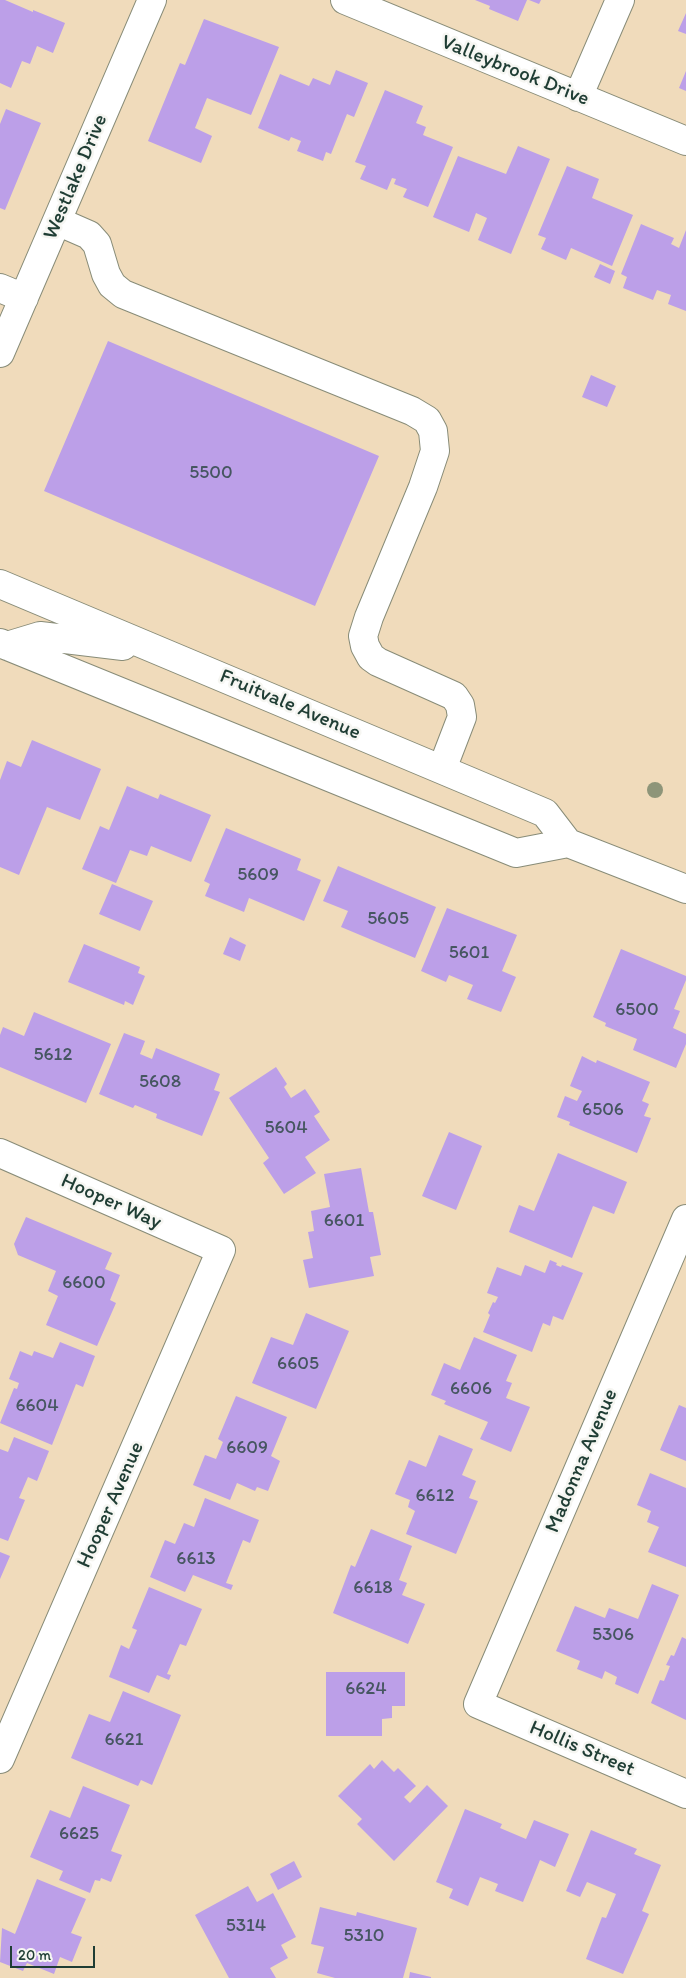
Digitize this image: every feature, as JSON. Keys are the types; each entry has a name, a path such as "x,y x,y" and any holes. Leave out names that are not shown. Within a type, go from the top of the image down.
{"street":[{"name":"Westlake Drive","path":"0,353 12,293 57,221 152,0"},
{"name":"Valleybrook Drive","path":"344,0 686,141"},
{"path":"578,97 620,0"},
{"path":"57,221 89,235 97,244 106,274 112,285 123,294 412,411 427,420 433,431 435,451 423,487 369,616 363,636 370,657 454,696 460,705 462,717 442,769"},
{"name":"Fruitvale Avenue","path":"0,584 545,814 568,842 686,889"},
{"path":"2,650 40,636 102,642 169,654"},
{"path":"2,650 516,853 568,842"},
{"name":"Hooper Way","path":"0,1153 221,1250"},
{"name":"Madonna Avenue","path":"478,1704 686,1218"},
{"name":"Hooper Avenue","path":"0,1759 221,1250"},
{"name":"Hollis Street","path":"478,1704 686,1794"}],"building":[{"path":"0,0 5,0 65,23 53,53 37,46 30,64 22,61 11,88 0,83"},
{"path":"475,0 527,0 518,21 489,9 490,6"},
{"path":"529,0 541,0 539,4"},
{"path":"686,13 686,34 678,31"},
{"path":"204,19 279,47 251,115 207,98 195,128 212,136 201,163 148,141 180,63 185,65"},
{"path":"336,70 368,83 354,117 347,114 331,154 326,152 323,161 297,151 301,141 291,137 289,141 258,128 280,74 309,86 313,78 330,85"},
{"path":"686,71 686,91 679,88"},
{"path":"385,90 423,106 416,123 426,127 423,135 453,147 428,207 403,197 407,189 394,184 396,179 392,178 387,190 360,179 366,166 355,162"},
{"path":"6,109 41,123 5,210 0,208 0,124"},
{"path":"518,146 550,159 511,254 478,240 487,218 476,213 469,232 433,217 458,156 506,174"},
{"path":"567,166 599,179 592,198 633,215 612,266 571,248 566,260 541,249 546,238 538,235"},
{"path":"641,224 674,238 671,244 679,248 686,230 686,311 668,304 671,295 657,290 653,300 623,288 627,277 621,274"},
{"path":"600,264 615,271 610,284 594,277"},
{"path":"108,341 379,456 315,606 44,491"},
{"path":"591,375 616,386 607,407 582,397"},
{"path":"32,740 101,769 80,820 47,807 19,875 0,867 0,780 7,761 21,767"},
{"path":"127,786 158,799 160,794 211,815 191,862 151,846 147,856 130,850 116,883 82,869 100,826 109,830"},
{"path":"226,828 301,859 297,870 321,880 304,921 249,898 244,912 205,896 210,884 204,881"},
{"path":"338,866 436,907 415,958 341,927 348,911 323,901"},
{"path":"112,884 153,901 140,931 99,914"},
{"path":"447,908 517,935 502,971 516,977 501,1012 467,999 473,985 449,975 446,982 421,971"},
{"path":"230,937 246,945 240,961 223,954"},
{"path":"84,944 140,967 138,973 145,976 133,1005 125,1001 124,1005 68,982"},
{"path":"621,949 686,976 674,1009 680,1011 673,1028 686,1034 686,1044 676,1068 633,1050 637,1039 605,1026 606,1023 593,1017"},
{"path":"34,1012 111,1044 86,1103 0,1067 0,1035 3,1027 24,1036"},
{"path":"124,1033 145,1041 140,1054 152,1059 156,1048 220,1074 214,1090 220,1092 202,1136 156,1118 157,1114 135,1105 133,1108 99,1094"},
{"path":"582,1056 596,1063 597,1060 650,1082 642,1101 649,1104 644,1116 651,1118 637,1153 569,1125 570,1122 557,1117 565,1096 577,1101 582,1091 570,1086"},
{"path":"276,1067 287,1084 284,1087 291,1098 305,1089 320,1112 314,1116 330,1140 305,1157 316,1173 284,1194 263,1163 269,1158 229,1098"},
{"path":"449,1132 482,1146 456,1210 422,1196"},
{"path":"558,1153 627,1182 614,1214 593,1206 572,1258 509,1232 519,1205 534,1211"},
{"path":"361,1168 369,1212 373,1212 381,1255 370,1257 374,1276 309,1288 303,1260 313,1258 308,1232 314,1231 311,1211 330,1207 324,1174"},
{"path":"26,1217 112,1253 105,1269 120,1275 110,1300 116,1303 97,1346 46,1325 58,1296 48,1291 56,1271 18,1255 14,1244"},
{"path":"550,1260 561,1267 562,1265 583,1273 563,1320 553,1316 550,1326 543,1323 532,1352 483,1332 490,1315 488,1313 493,1302 495,1303 498,1297 487,1293 497,1267 521,1276 525,1265 545,1273"},
{"path":"306,1313 349,1331 316,1409 252,1383 271,1337 293,1345"},
{"path":"474,1337 517,1355 506,1381 512,1383 506,1398 530,1407 511,1452 480,1439 488,1422 444,1404 446,1401 431,1395 444,1363 460,1370"},
{"path":"60,1342 95,1356 83,1387 76,1384 52,1445 0,1423 14,1388 17,1389 19,1383 9,1379 20,1351 32,1356 34,1351 53,1358"},
{"path":"236,1396 287,1417 271,1456 280,1461 268,1491 257,1487 255,1491 237,1483 230,1500 193,1485 205,1455 216,1459 223,1442 218,1439"},
{"path":"679,1405 686,1408 686,1461 660,1450"},
{"path":"439,1435 473,1449 462,1475 476,1481 469,1498 478,1501 456,1554 406,1534 415,1511 408,1507 410,1500 395,1494 409,1460 426,1467"},
{"path":"14,1437 49,1451 37,1481 28,1477 19,1498 25,1500 8,1541 0,1538 0,1449 8,1452"},
{"path":"650,1473 686,1488 686,1567 648,1552 659,1527 647,1522 651,1511 637,1505"},
{"path":"205,1498 259,1520 250,1543 243,1540 226,1583 233,1585 231,1590 193,1575 185,1592 150,1577 165,1540 175,1544 184,1523 194,1527"},
{"path":"371,1529 412,1546 399,1580 407,1583 402,1595 425,1604 408,1644 333,1613 351,1565 355,1567"},
{"path":"0,1552 10,1556 0,1579"},
{"path":"652,1584 679,1595 638,1694 615,1684 617,1677 605,1671 602,1679 577,1669 580,1661 556,1651 575,1606 605,1618 609,1608 638,1619"},
{"path":"149,1587 202,1609 186,1646 180,1644 167,1674 171,1675 169,1680 157,1675 149,1693 109,1677 121,1645 129,1649 137,1630 132,1628"},
{"path":"682,1637 686,1639 686,1720 651,1703 660,1680 664,1681 670,1666 666,1665 671,1655 674,1656"},
{"path":"326,1672 405,1672 405,1706 392,1706 392,1718 382,1719 382,1736 326,1736"},
{"path":"123,1691 181,1715 152,1785 141,1780 138,1786 71,1758 89,1714 110,1722"},
{"path":"382,1760 394,1772 398,1768 416,1786 404,1797 410,1803 427,1785 448,1806 394,1861 357,1824 362,1819 338,1796 370,1764 374,1769"},
{"path":"83,1786 130,1805 111,1851 122,1855 111,1882 101,1878 100,1881 95,1880 90,1893 59,1880 63,1871 30,1857 50,1810 70,1818"},
{"path":"465,1809 502,1824 500,1828 526,1839 534,1820 569,1834 555,1867 540,1860 523,1902 495,1891 498,1884 480,1877 468,1906 449,1898 453,1889 436,1882"},
{"path":"591,1830 637,1849 634,1854 661,1865 642,1911 649,1914 623,1974 586,1959 602,1917 606,1918 616,1894 587,1882 580,1897 566,1891"},
{"path":"294,1861 302,1877 278,1890 270,1874"},
{"path":"37,1879 86,1899 71,1933 82,1937 72,1962 60,1957 54,1974 27,1963 23,1971 0,1962 2,1928 15,1934"},
{"path":"248,1886 257,1902 273,1893 296,1937 281,1945 288,1958 270,1968 276,1978 229,1978 195,1915"},
{"path":"320,1907 356,1916 357,1912 417,1928 403,1978 335,1978 317,1973 324,1947 311,1944"},
{"path":"410,1972 431,1977 431,1978 409,1978"}]}
